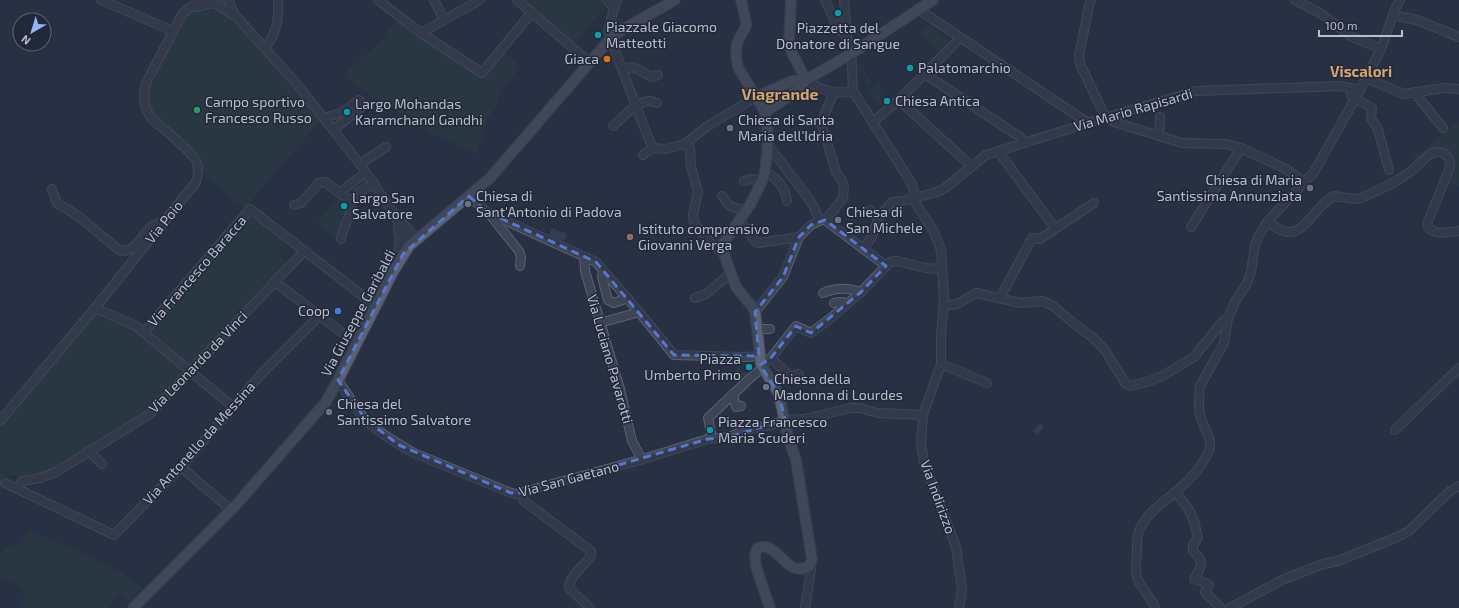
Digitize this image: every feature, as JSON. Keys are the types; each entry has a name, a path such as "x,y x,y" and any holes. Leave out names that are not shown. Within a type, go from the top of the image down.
{"main road":[{"name":"Via Giuseppe Garibaldi","path":"133,608 231,510 326,402 397,264 409,246 490,178 610,39 620,31 675,0"},
{"path":"741,0 746,26 737,43 737,62 765,112 771,152 764,176 755,197 747,211 724,242 724,254 730,274 736,286 755,312 761,362 779,394 797,468 812,558 810,566 795,568 787,564 768,548 758,548 755,554 756,567 770,608"},
{"path":"791,0 789,40 792,53 806,80"},
{"path":"765,112 797,91 806,80 851,54 933,0"},
{"path":"755,96 792,81 806,80"}],"street":[{"path":"101,0 173,31"},
{"name":"Via Poio","path":"0,421 95,308 196,182 198,172 193,156 152,119 148,114 143,101 147,81 181,16 201,0"},
{"path":"188,9 213,2 220,3 224,0"},
{"path":"228,0 232,9 243,24 296,83 360,164 395,215 412,234 420,238"},
{"path":"265,48 272,39 277,26 278,0"},
{"path":"378,0 421,33 482,73 532,12"},
{"path":"434,0 444,20"},
{"path":"421,33 480,0"},
{"path":"517,0 590,62"},
{"path":"607,0 616,4 608,32 610,39 653,148"},
{"path":"825,0 838,28 847,37"},
{"path":"806,80 814,85 834,92 845,93 852,91 851,48 847,37 844,0"},
{"path":"1091,0 1079,56 1084,72 1106,118 1114,122 1182,143 1226,144 1241,148 1286,169 1305,183"},
{"path":"1295,0 1320,13 1352,37 1380,49"},
{"path":"1155,608 1150,596 1138,578 1136,570 1139,531 1150,515 1198,469 1210,446 1200,415 1199,393 1203,379 1224,344 1228,318 1251,272 1255,245 1258,237 1268,221 1314,172 1366,78 1380,49 1400,0"},
{"path":"213,2 227,10 243,24"},
{"path":"918,9 1088,123"},
{"path":"1393,15 1418,20 1459,37"},
{"path":"873,122 899,100 960,38"},
{"path":"622,69 633,67 652,77 658,75"},
{"path":"925,74 1020,137 1025,143"},
{"path":"1366,78 1404,94 1444,88 1459,89"},
{"path":"1340,86 1354,99 1372,108 1371,118 1378,130 1389,170"},
{"name":"Via Mario Rapisardi","path":"879,217 892,202 937,192 945,188 986,155 1196,91 1340,86 1360,90"},
{"name":"Via Indirizzo","path":"852,91 912,184 915,197 938,241 941,250 944,298 941,334 941,364 923,415 921,443 924,463 951,532 958,559 962,590 960,608"},
{"path":"755,312 783,277 799,237 811,225 822,221 840,202 844,191 842,181 836,172 821,123 834,92"},
{"path":"1414,92 1443,128"},
{"path":"643,155 653,148 665,149 685,144 706,126 755,96"},
{"path":"613,126 636,105 649,100 653,100 657,103"},
{"path":"899,100 971,166"},
{"path":"324,118 345,115 333,130"},
{"path":"1158,136 1160,117"},
{"path":"685,144 690,148 691,166 698,192 693,214 694,222 713,246 724,254"},
{"path":"360,164 386,147"},
{"path":"1191,227 1241,148"},
{"path":"771,152 814,207 822,221 886,266"},
{"path":"998,152 1052,224"},
{"path":"1268,221 1279,230 1290,233 1295,232 1334,196 1355,199 1361,198 1398,180 1409,173 1429,155 1440,152 1447,156 1450,167 1427,224 1428,227 1434,232 1459,231"},
{"path":"744,181 764,176 779,182 784,189 787,202"},
{"path":"339,193 360,177"},
{"path":"294,205 301,203 319,183 325,182 352,202"},
{"path":"340,239 342,230 351,214 352,202 358,194 374,183"},
{"path":"52,189 57,202 78,216 122,251 132,249 153,225 164,222"},
{"path":"469,196 498,224 519,251 521,257 520,266"},
{"path":"722,196 730,206 747,211"},
{"path":"1000,298 1032,238 1040,239 1094,203"},
{"name":"Via Francesco Baracca","path":"144,332 250,209 304,251"},
{"path":"863,249 872,237 879,217 870,210"},
{"path":"487,212 596,262 628,298 674,355 737,356 761,362 770,359 796,326 811,333 832,317 861,292 892,261 924,268 941,269"},
{"path":"395,215 409,246"},
{"path":"395,215 400,240 397,264"},
{"path":"740,221 756,242 759,243 799,237"},
{"path":"304,251 376,306"},
{"name":"Via Leonardo da Vinci","path":"18,489 22,481 40,478 56,472 150,414 304,251"},
{"name":"Via Luciano Pavarotti","path":"584,257 585,271 620,389 632,441 640,456 640,460"},
{"path":"603,270 602,277 608,300 614,303 628,298"},
{"path":"695,298 706,294 730,274"},
{"path":"275,282 357,344"},
{"path":"824,293 837,288 852,289 861,292"},
{"path":"944,306 957,304 976,293 1021,303 1043,301 1053,306 1071,322 1092,337 1105,350 1125,383 1130,386 1164,376 1185,363 1197,354 1223,321 1228,318"},
{"path":"834,303 847,303"},
{"path":"95,308 136,326 191,370 233,407"},
{"path":"600,323 639,312"},
{"name":"Via Antonello da Messina","path":"5,483 114,535 181,468 263,372 319,316"},
{"path":"756,329 770,330"},
{"path":"770,359 791,377 799,374"},
{"path":"712,438 710,416 747,380 761,362"},
{"path":"941,364 988,383"},
{"path":"1395,430 1459,368"},
{"name":"Via San Gaetano","path":"338,380 353,404 366,420 399,445 414,453 511,493 522,493 712,438 729,437 745,430 771,425 785,420 804,419 851,408 860,408 878,414 923,415"},
{"path":"733,394 736,407 741,406"},
{"path":"89,451 102,464"},
{"path":"181,468 231,510"},
{"path":"1230,608 1282,580 1323,564 1338,561 1409,531 1450,491 1459,486"},
{"path":"1175,492 1189,510 1194,521 1198,538 1193,545 1193,551 1202,563 1202,567 1194,579 1205,582 1209,585 1205,592 1221,608"},
{"path":"522,493 524,502 592,551 591,556 571,580 569,586 569,588 590,608"},
{"path":"805,608 811,569 810,566"}],"highlighted area":[{"path":"469,196 487,212 596,262 674,355 759,356 755,312 783,277 799,237 811,225 825,220 886,266 861,292 811,333 796,326 770,359 760,365 779,394 785,420 729,437 708,439 522,493 511,493 399,445 366,420 338,380 403,254"}],"green space":[{"path":"523,0 601,0 605,4 604,8 575,43"},
{"name":"Campo sportivo Francesco Russo","path":"211,7 217,8 231,17 300,93 321,120 245,208 206,177 208,173 202,171 151,113 147,96 180,24 189,14"},
{"path":"397,19 482,78 504,52 521,66 500,92 497,105 487,119 477,154 428,132 342,76 381,41"},
{"path":"928,24 948,41 939,51 919,33"},
{"path":"858,63 871,79 871,82 867,86 864,74 858,69"},
{"path":"878,82 885,91 879,97 883,102 880,105 867,92"},
{"path":"1459,121 1459,186 1447,184 1448,180 1451,180 1452,172 1441,149 1417,162 1410,153 1416,152 1418,154"},
{"path":"338,198 347,205 348,209 346,217 338,228 338,236 335,238 317,223"},
{"path":"250,216 287,244 278,254 287,263 191,365 151,331"},
{"path":"98,313 134,330 181,368 180,370 183,373 150,408 53,469 43,473 4,476 0,482 0,426 94,314"},
{"path":"739,367 741,373 746,372 749,374 743,381 735,370"},
{"path":"29,529 118,570 144,590 140,594 137,593 135,596 136,599 132,604 120,593 108,608 18,608 26,590 0,576 0,556 5,549 20,544"}],"water":[{"path":"552,228 567,234 564,241 549,235"},
{"path":"1040,423 1044,427 1037,435 1033,431"}],"place":[{"name":"Piazzetta del Donatore di Sangue","path":"838,13"},
{"name":"Piazzale Giacomo Matteotti","path":"598,35"},
{"name":"Giaca","path":"607,59"},
{"name":"Palatomarchio","path":"910,68"},
{"name":"Chiesa Antica","path":"887,101"},
{"name":"Campo sportivo Francesco Russo","path":"197,110"},
{"name":"Largo Mohandas Karamchand Gandhi","path":"347,112"},
{"name":"Chiesa di Santa Maria dell'Idria","path":"730,128"},
{"name":"Chiesa di Maria Santissima Annunziata","path":"1310,188"},
{"name":"Chiesa di Sant'Antonio di Padova","path":"468,204"},
{"name":"Largo San Salvatore","path":"344,206"},
{"name":"Chiesa di San Michele","path":"838,220"},
{"name":"Istituto comprensivo Giovanni Verga","path":"630,237"},
{"name":"Coop","path":"338,311"},
{"name":"Piazza Umberto Primo","path":"749,367"},
{"name":"Chiesa della Madonna di Lourdes","path":"766,387"},
{"name":"Chiesa del Santissimo Salvatore","path":"329,412"},
{"name":"Piazza Francesco Maria Scuderi","path":"710,430"}],"district":[{"name":"Viscalori","path":"1361,72"},
{"name":"Viagrande","path":"780,94"}]}
